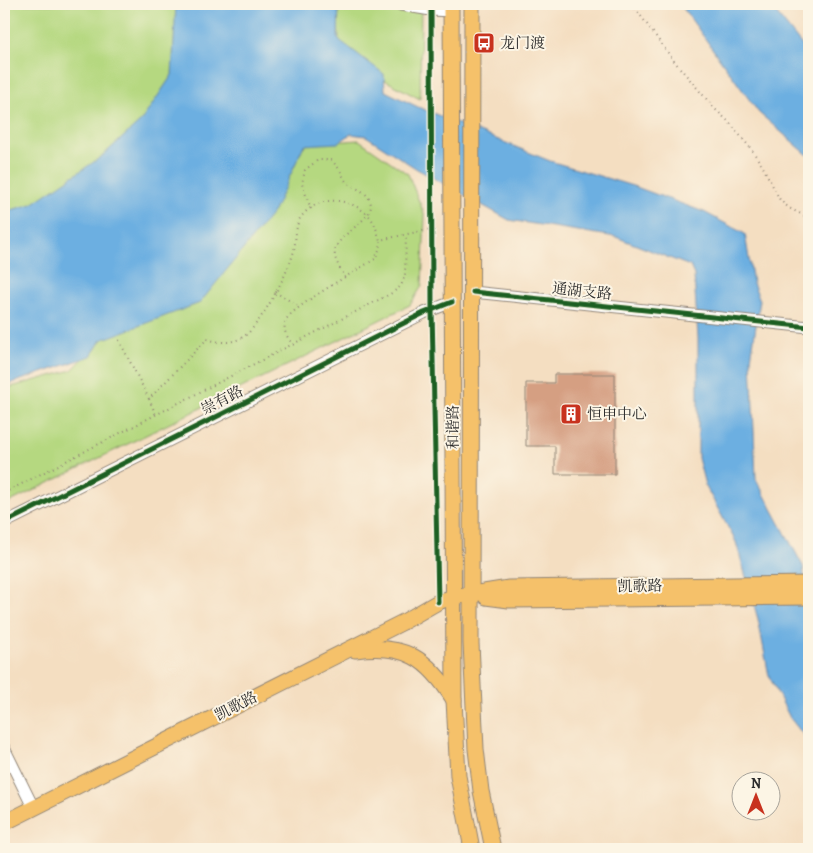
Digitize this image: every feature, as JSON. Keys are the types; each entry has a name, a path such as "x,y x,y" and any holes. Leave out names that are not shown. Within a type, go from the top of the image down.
{"main road":[{"name":"和谐路","path":"472,4 471,595 476,749 493,849"},
{"name":"和谐路","path":"451,7 454,700 458,776 472,849"},
{"name":"凯歌路","path":"4,823 404,621 438,602 453,597 471,595 509,600 746,591 809,584"},
{"name":"凯歌路","path":"746,591 809,596"},
{"path":"338,654 364,649 384,648 394,649 414,656 438,676 454,700"}],"street":[{"path":"401,6 431,10 451,7"},
{"name":"通湖支路","path":"472,288 689,316 809,327"},
{"name":"崇有路","path":"4,523 424,313 452,302"},
{"path":"4,748 34,808"}],"path":[{"path":"632,4 674,61 752,150 780,200 789,208 809,218"},
{"path":"311,209 302,184 305,170 318,160 331,160 340,170 346,182 367,194 371,203 370,211 343,238 335,249 335,257 345,277"},
{"path":"150,399 207,339 216,342 230,342 244,337 256,327 294,251 296,233 301,217 320,203 334,200 359,209 367,215 375,227 380,240 380,248 375,259 300,307 286,320 285,329 288,339 294,345"},
{"path":"805,216 809,208"},
{"path":"431,221 432,238"},
{"path":"380,240 431,229"},
{"path":"4,493 392,293 401,286 405,275 406,234"},
{"path":"275,292 300,307"},
{"path":"119,340 150,399 156,415"}],"green space":[{"path":"4,4 187,4 199,63 59,225 4,241"},
{"path":"337,4 421,4 420,99 340,56"},
{"path":"359,140 408,174 425,216 422,286 410,305 4,505 4,389 72,370 290,155 308,144"}],"water":[{"path":"176,4 339,4 338,39 384,74 385,91 418,107 550,161 636,187 704,212 745,234 753,283 760,300 751,359 756,479 803,566 809,616 809,742 790,718 769,676 758,619 736,542 705,485 698,458 698,338 694,275 690,266 616,237 509,220 417,169 366,136 351,134 338,143 304,145 274,211 200,303 101,340 91,356 12,383 4,388 4,212 32,204 101,157 141,121 172,75"},
{"path":"680,4 769,4 809,54 809,156 759,113"}],"building":[{"name":"恒申中心","path":"554,374 615,374 615,474 555,474 555,446 526,446 526,383 554,383"}],"cycle path":[{"path":"431,4 432,310 438,602"},
{"path":"473,292 809,327"},
{"path":"4,523 424,313 452,302"}],"place":[{"name":"龙门渡","path":"484,43"},
{"name":"恒申中心","path":"571,414"}]}
